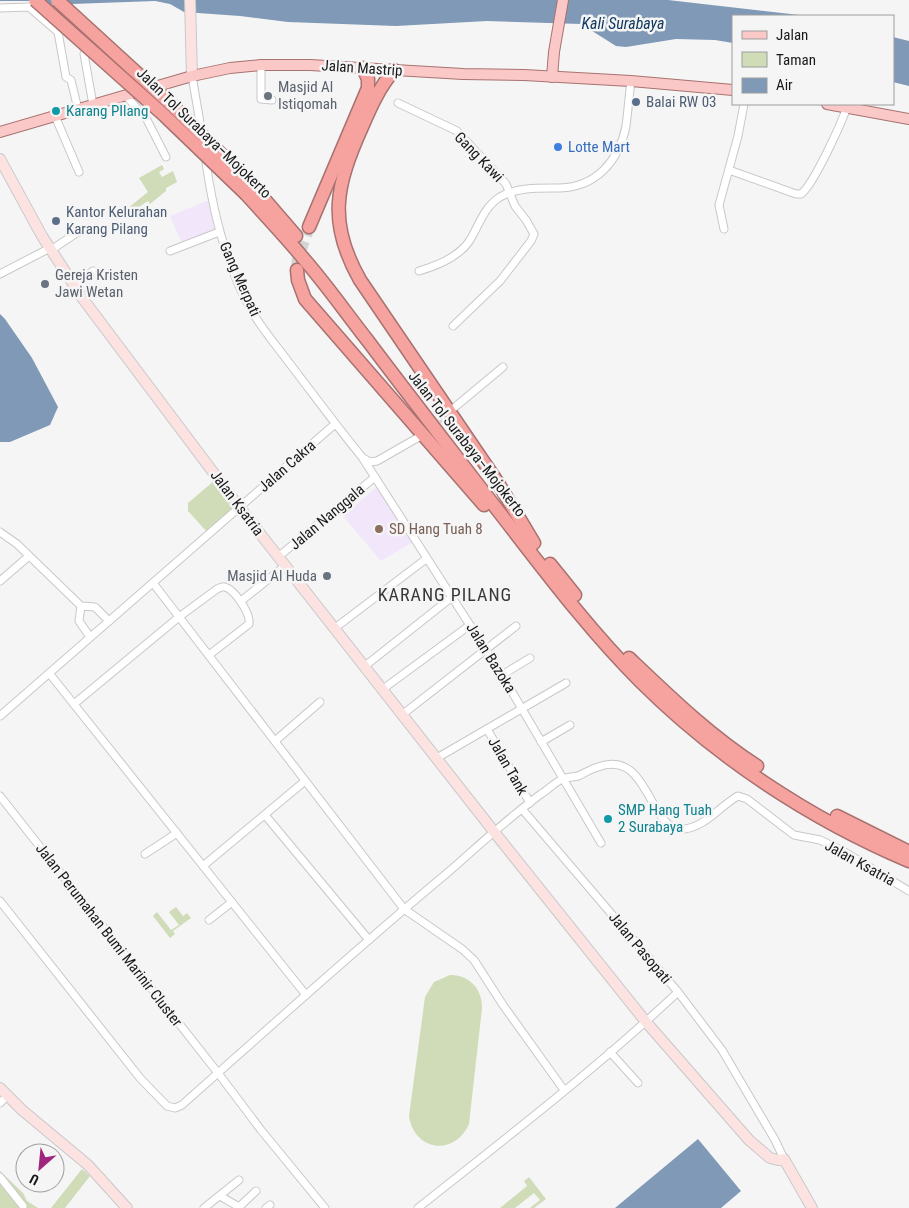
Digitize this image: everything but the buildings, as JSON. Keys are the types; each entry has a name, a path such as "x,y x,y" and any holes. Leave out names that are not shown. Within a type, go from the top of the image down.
{"highway":[{"name":"Jalan Tol Surabaya–Mojokerto","path":"35,0 249,189 539,564 599,638 640,681 697,732 746,769 811,811 880,849 909,861"},
{"name":"Jalan Tol Surabaya–Mojokerto","path":"57,0 173,106 311,254 566,584 624,652 666,694 750,762 813,802 909,852"},
{"path":"309,227 368,88 368,80 363,68"},
{"path":"394,70 379,90 344,169 338,210 343,242 352,266 360,280 498,483 534,543"},
{"path":"297,270 298,280 305,299 426,440 539,564"}],"main road":[{"path":"552,77 554,52 563,0"},
{"name":"Jalan Mastrip","path":"0,132 192,76 230,68 261,65 310,65 631,81 732,90"},
{"path":"834,105 909,119"}],"street":[{"path":"190,0 192,76"},
{"path":"0,8 29,8 58,32 66,77 71,80 78,110"},
{"path":"84,54 93,105"},
{"path":"261,65 261,99 272,100"},
{"name":"Gang Merpati","path":"192,76 208,180 219,232 250,308 375,477"},
{"path":"419,271 432,267 464,248 490,205 509,193 539,188 574,187 586,183 601,173 615,154 623,134 631,81"},
{"path":"124,95 146,118 166,157"},
{"name":"Gang Kawi","path":"398,103 457,131 506,184 516,206 533,230 533,237 500,281 453,326"},
{"path":"724,229 719,204 738,136 744,105"},
{"path":"728,170 796,194 801,194 806,190 818,169 844,118 847,107"},
{"path":"55,116 79,172"},
{"name":"Jalan Ksatria","path":"0,159 51,249 74,284 114,341 278,557 646,1022 750,1140 770,1158 784,1159"},
{"path":"0,274 83,231"},
{"path":"170,251 219,232"},
{"path":"74,284 93,270"},
{"path":"455,407 503,367"},
{"name":"Jalan Cakra","path":"240,508 335,424"},
{"path":"362,457 370,462 377,462 419,438"},
{"name":"Jalan Nanggala","path":"278,557 375,477"},
{"name":"Jalan Bazoka","path":"375,477 502,675 601,843"},
{"path":"0,716 240,508"},
{"path":"0,532 29,556 80,606 95,607 109,621"},
{"path":"0,581 29,556"},
{"path":"335,628 426,559"},
{"path":"241,601 286,566"},
{"path":"153,583 404,909 462,949 474,960 503,1005 564,1090"},
{"path":"74,704 179,617 222,587 226,587 241,601 250,619 250,624 209,655"},
{"path":"365,666 452,597"},
{"path":"80,606 79,621 90,637"},
{"path":"383,689 470,625"},
{"path":"403,714 516,626"},
{"path":"502,675 530,658"},
{"path":"49,673 306,995"},
{"path":"437,758 566,683"},
{"path":"275,741 320,702"},
{"path":"541,742 570,725"},
{"name":"Jalan Tank","path":"487,729 530,802"},
{"name":"Jalan Ksatria","path":"495,833 530,802 562,779 574,777 606,764 623,764 638,778 664,818 676,829 685,829 700,823 738,796 747,799 794,835 820,840 909,891"},
{"path":"203,866 305,780"},
{"name":"Jalan Perumahan Bumi Marinir Cluster","path":"0,796 261,1130 325,1208"},
{"name":"Jalan Pasopati","path":"522,809 678,992 722,1050 784,1159"},
{"path":"265,815 369,940"},
{"path":"144,854 177,833"},
{"path":"0,901 140,1078 167,1106 175,1108 182,1105 404,909 495,833"},
{"path":"209,920 232,902"},
{"path":"418,1208 522,1127 646,1022 678,992"},
{"path":"610,1052 638,1082"},
{"path":"2,1096 88,1165 128,1208"},
{"path":"784,1159 812,1208"},
{"path":"0,1177 23,1206"},
{"path":"204,1208 239,1180"},
{"path":"220,1196 240,1208 256,1191"}],"shaded area":[{"path":"209,200 218,236 184,248 170,216"},
{"name":"SD Hang Tuah 8","path":"377,487 413,542 381,561 343,516"}],"green space":[{"path":"162,165 164,169 159,172 162,177 173,171 177,182 166,188 166,191 150,204 148,201 131,212 128,208 148,192 139,178"},
{"path":"215,480 232,509 208,533 188,511 188,503"},
{"path":"176,907 183,916 187,913 191,918 173,931 175,934 170,938 153,916 157,912 171,930 179,925 169,912"},
{"path":"450,975 463,977 473,984 480,994 482,1008 469,1124 462,1135 454,1142 435,1146 426,1143 418,1137 412,1128 409,1116 425,997 434,982"},
{"path":"82,1169 90,1176 65,1208 51,1208 63,1193 65,1193 65,1190"},
{"path":"0,1171 15,1185 15,1193 23,1193 27,1201 38,1208 0,1208"},
{"path":"529,1177 546,1199 534,1208 530,1208 540,1200 534,1193 515,1208 500,1208 527,1186 524,1181"}],"water":[{"name":"Kali Surabaya","path":"668,0 799,15 732,15 732,43 715,40 676,39 626,47 616,46 581,24 487,21 396,26 288,22 184,12 170,4 155,1 44,5 30,1 0,1"},
{"path":"894,37 909,41 909,86 894,82"},
{"path":"0,314 32,358 58,407 50,425 10,442 0,442"},
{"path":"698,1139 741,1191 721,1208 615,1208"}],"tunnel":[{"path":"297,270 298,257 309,227"},
{"path":"431,428 451,411"}],"place":[{"name":"Masjid Al Istiqomah","path":"268,96"},
{"name":"Balai RW 03","path":"636,102"},
{"name":"Karang PIlang","path":"56,111"},
{"name":"Lotte Mart","path":"558,147"},
{"name":"Kantor Kelurahan Karang Pilang","path":"56,221"},
{"name":"Gereja Kristen Jawi Wetan","path":"45,284"},
{"name":"SD Hang Tuah 8","path":"379,529"},
{"name":"Masjid Al Huda","path":"327,576"},
{"name":"SMP Hang Tuah 2 Surabaya","path":"608,819"}],"district":[{"name":"KARANG PILANG","path":"445,595"}]}
